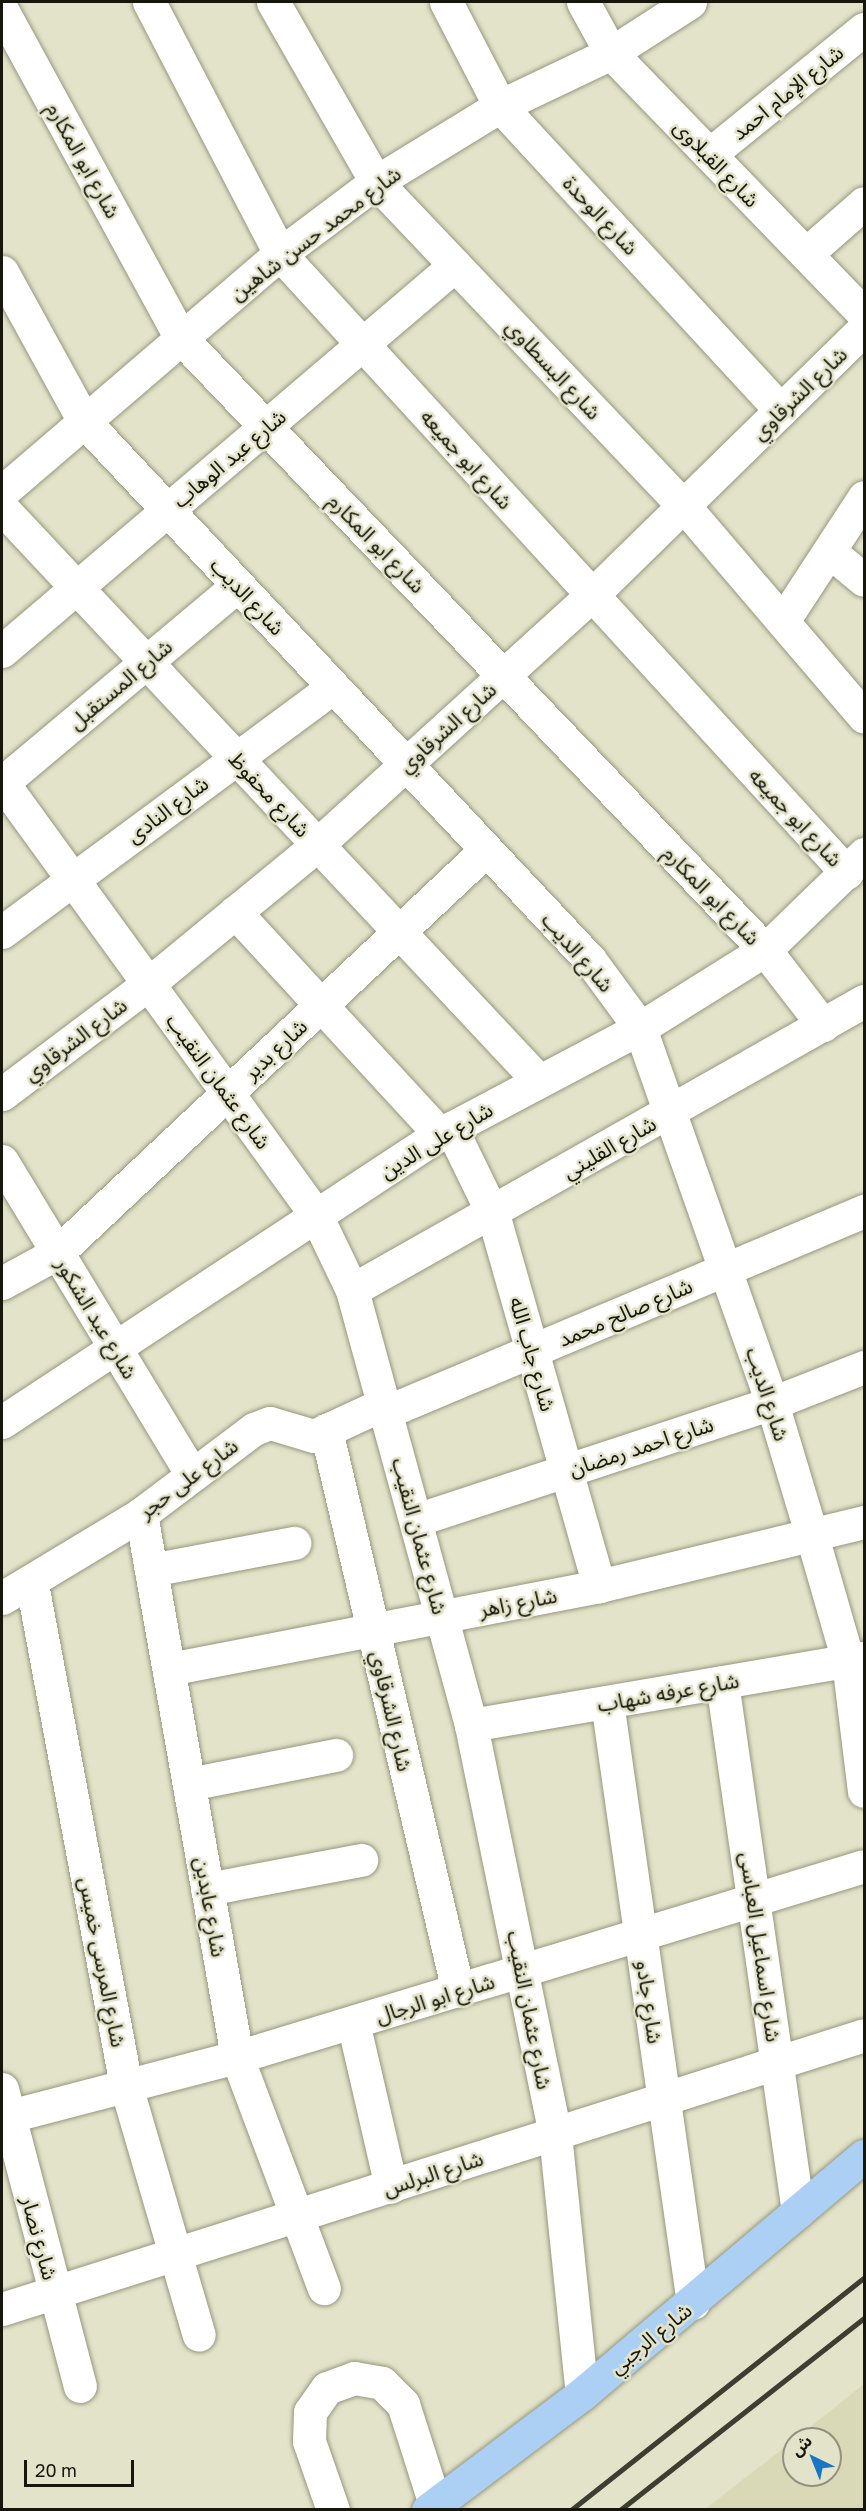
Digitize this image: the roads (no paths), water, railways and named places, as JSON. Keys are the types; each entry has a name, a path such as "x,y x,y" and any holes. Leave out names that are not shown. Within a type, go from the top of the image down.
{"main road":[{"name":"شارع الرجبي","path":"431,2507 582,2394 864,2156"}],"street":[{"name":"شارع ابو جميعه","path":"149,2 280,254 592,596 856,864"},
{"name":"شارع البسطاوي","path":"273,2 376,182 684,506 864,717"},
{"name":"شارع الوحدة","path":"446,2 500,106 781,410"},
{"name":"شارع القبلاوى","path":"583,2 611,53 864,314"},
{"name":"شارع محمد حسن شاهين","path":"2,492 280,254 376,182 500,106 611,53 690,2"},
{"name":"شارع ابو المكارم","path":"2,10 182,338 765,950 823,1025"},
{"name":"شارع الإمام احمد","path":"710,154 864,29"},
{"path":"806,254 864,203"},
{"name":"شارع عبد الوهاب","path":"2,651 455,265"},
{"name":"شارع الديب","path":"2,272 84,421 590,960 640,1028 772,1403 812,1536 856,1660 864,1788"},
{"name":"شارع الشرقاوي","path":"2,1094 148,984 317,845 592,596 864,329"},
{"path":"783,621 864,497"},
{"name":"شارع محفوظ","path":"2,508 538,1080"},
{"path":"829,551 864,580"},
{"name":"شارع المستقبل","path":"2,783 238,585"},
{"name":"شارع النادى","path":"2,932 333,687"},
{"name":"شارع عثمان النقيب","path":"2,783 316,1215 352,1290 471,1725 555,2134 582,2394"},
{"name":"شارع بدير","path":"2,1283 57,1253 486,850"},
{"name":"شارع على الدين","path":"2,1422 446,1131 538,1080 640,1028 765,950 856,864"},
{"name":"شارع جاب الله","path":"235,912 322,1005 446,1131 493,1214 599,1586"},
{"name":"شارع القليني","path":"352,1290 493,1214 864,1001"},
{"name":"شارع عبد الشكور","path":"2,1161 192,1475"},
{"name":"شارع صالح محمد","path":"385,1408 532,1351 864,1211"},
{"name":"شارع احمد رمضان","path":"416,1520 772,1403 864,1367"},
{"name":"شارع على حجر","path":"2,1598 32,1584 141,1514 254,1429 270,1423 299,1436 326,1430 385,1408"},
{"name":"شارع الشرقاوي","path":"326,1430 458,1991"},
{"name":"شارع عابدين","path":"141,1514 237,2057 300,2216 324,2288"},
{"name":"شارع زاهر","path":"169,1669 599,1586 864,1522"},
{"path":"151,1570 294,1543"},
{"name":"شارع المرسى خميس","path":"32,1584 126,2086 200,2336"},
{"name":"شارع عرفه شهاب","path":"471,1725 856,1660"},
{"name":"شارع اسماعيل العباسى","path":"723,1682 798,2212"},
{"name":"شارع جادو","path":"607,1702 693,2302"},
{"path":"189,1784 336,1755"},
{"path":"207,1889 361,1860"},
{"name":"شارع ابو الرجال","path":"3,2108 126,2086 237,2057 864,1866"},
{"path":"353,2022 391,2187"},
{"name":"شارع البرلس","path":"2,2309 864,2035"},
{"name":"شارع نصار","path":"3,2108 80,2386"},
{"path":"333,2510 309,2441 310,2412 327,2388 354,2378 382,2383 403,2404 431,2507"}],"railway":[{"path":"571,2510 864,2278"},
{"path":"620,2510 864,2318"}]}
